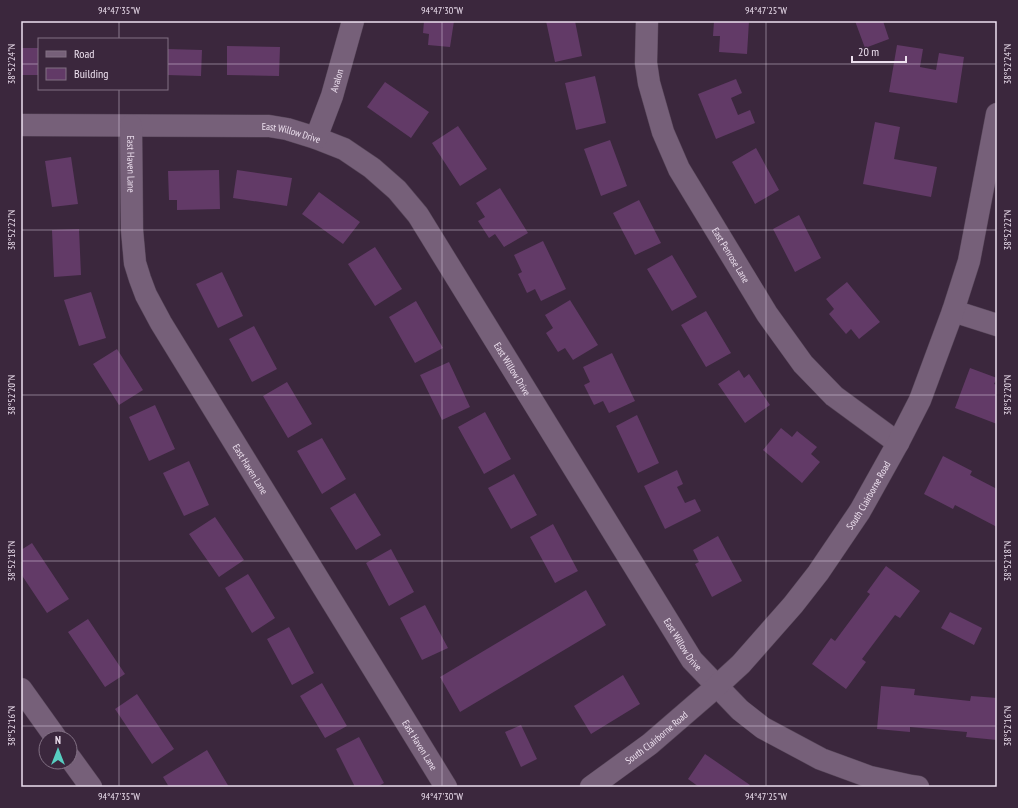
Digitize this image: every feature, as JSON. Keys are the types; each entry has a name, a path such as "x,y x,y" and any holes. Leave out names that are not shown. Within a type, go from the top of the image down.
{"street":[{"name":"Avalon","path":"316,138 332,96 353,21"},
{"name":"East Penrose Lane","path":"647,21 646,63 649,83 663,132 679,169 767,314 803,364 834,396 898,443"},
{"name":"South Clairborne Road","path":"591,787 650,744 741,664 818,573 860,511 920,400 953,311 969,260 996,122"},
{"name":"East Willow Drive","path":"21,125 269,126 287,129 344,149 372,168 397,190 418,215 692,660 716,687 740,710 763,728 821,759 870,777 918,787"},
{"name":"East Haven Lane","path":"131,126 132,230 135,263 146,295 160,323 446,787"},
{"path":"953,311 997,325"},
{"path":"21,689 50,730"},
{"path":"78,769 91,787"}],"building":[{"path":"424,21 454,21 450,47 428,45 429,34 423,33"},
{"path":"546,21 575,21 582,56 555,62"},
{"path":"714,21 749,21 747,54 719,52 720,36 713,36"},
{"path":"855,21 883,21 889,39 865,48"},
{"path":"897,45 923,49 920,67 936,70 939,53 964,57 957,103 889,92"},
{"path":"227,46 280,47 279,76 227,75"},
{"path":"21,48 38,48 38,75 21,75"},
{"path":"168,49 202,50 201,76 168,75"},
{"path":"595,76 606,123 576,130 565,83"},
{"path":"736,79 742,93 731,98 738,115 750,110 755,123 716,139 698,94"},
{"path":"385,82 429,112 411,138 367,107"},
{"path":"875,122 900,127 894,159 937,167 931,197 863,184"},
{"path":"458,126 487,169 460,186 432,143"},
{"path":"610,140 627,186 601,196 584,149"},
{"path":"756,148 779,190 755,204 732,162"},
{"path":"71,157 78,204 52,207 45,161"},
{"path":"219,170 220,209 177,210 177,200 169,200 168,171"},
{"path":"237,170 292,178 287,206 233,198"},
{"path":"500,188 528,233 504,247 495,234 489,238 478,221 485,217 476,203"},
{"path":"319,192 360,222 343,244 302,214"},
{"path":"639,200 661,243 635,255 613,213"},
{"path":"799,215 821,258 795,272 773,229"},
{"path":"79,229 81,275 54,277 52,230"},
{"path":"543,241 566,289 541,301 535,289 527,293 518,274 522,272 514,255"},
{"path":"375,247 402,289 375,306 348,264"},
{"path":"672,255 697,297 672,311 647,269"},
{"path":"222,272 243,316 218,328 196,284"},
{"path":"847,282 880,322 859,339 851,329 846,334 829,314 834,309 826,299"},
{"path":"91,292 106,338 79,346 64,300"},
{"path":"570,300 598,345 573,360 565,348 558,352 546,333 553,328 545,315"},
{"path":"416,301 443,348 415,363 389,317"},
{"path":"706,311 731,353 706,367 681,325"},
{"path":"254,326 277,369 252,382 229,339"},
{"path":"117,349 143,390 119,405 93,364"},
{"path":"612,353 635,401 609,413 603,401 594,405 584,385 590,382 583,367"},
{"path":"449,362 470,407 442,420 420,375"},
{"path":"970,368 997,378 994,384 997,385 997,424 955,408"},
{"path":"739,370 744,378 749,374 770,405 745,423 718,384"},
{"path":"287,382 312,424 288,438 263,396"},
{"path":"155,405 175,449 149,461 129,417"},
{"path":"485,412 511,459 484,474 458,427"},
{"path":"637,415 659,463 638,473 616,426"},
{"path":"781,428 792,437 797,431 817,447 811,454 820,462 802,483 763,450"},
{"path":"322,438 346,479 322,494 297,451"},
{"path":"943,456 972,471 970,475 997,489 997,527 955,505 953,509 924,494"},
{"path":"189,461 209,505 184,516 163,473"},
{"path":"677,470 683,484 677,487 685,503 695,499 701,511 665,529 644,486"},
{"path":"514,474 537,515 511,529 488,488"},
{"path":"355,493 381,535 356,550 330,508"},
{"path":"215,517 244,560 219,577 189,534"},
{"path":"553,524 578,571 555,583 530,537"},
{"path":"718,536 742,581 712,597 695,564 699,562 693,550"},
{"path":"32,543 69,599 47,613 21,574 21,550"},
{"path":"391,549 414,592 389,606 366,563"},
{"path":"886,566 920,591 900,618 895,615 862,659 866,662 846,689 812,664 831,638 835,641 870,594 867,592"},
{"path":"248,574 275,618 252,633 225,588"},
{"path":"586,590 606,625 460,712 440,677"},
{"path":"425,605 448,648 422,660 400,618"},
{"path":"950,612 982,628 974,645 941,628"},
{"path":"88,619 125,674 105,687 68,632"},
{"path":"289,627 314,673 292,685 267,639"},
{"path":"623,675 640,704 591,734 574,706"},
{"path":"322,683 347,726 325,738 300,696"},
{"path":"881,686 915,689 914,695 970,701 971,696 997,698 997,740 966,737 967,732 910,727 910,732 877,729"},
{"path":"137,694 174,749 152,764 115,709"},
{"path":"521,725 537,759 521,767 505,732"},
{"path":"359,737 384,783 377,787 355,787 336,749"},
{"path":"207,750 229,787 169,787 163,777"},
{"path":"705,754 750,785 748,787 699,787 688,779"}]}
